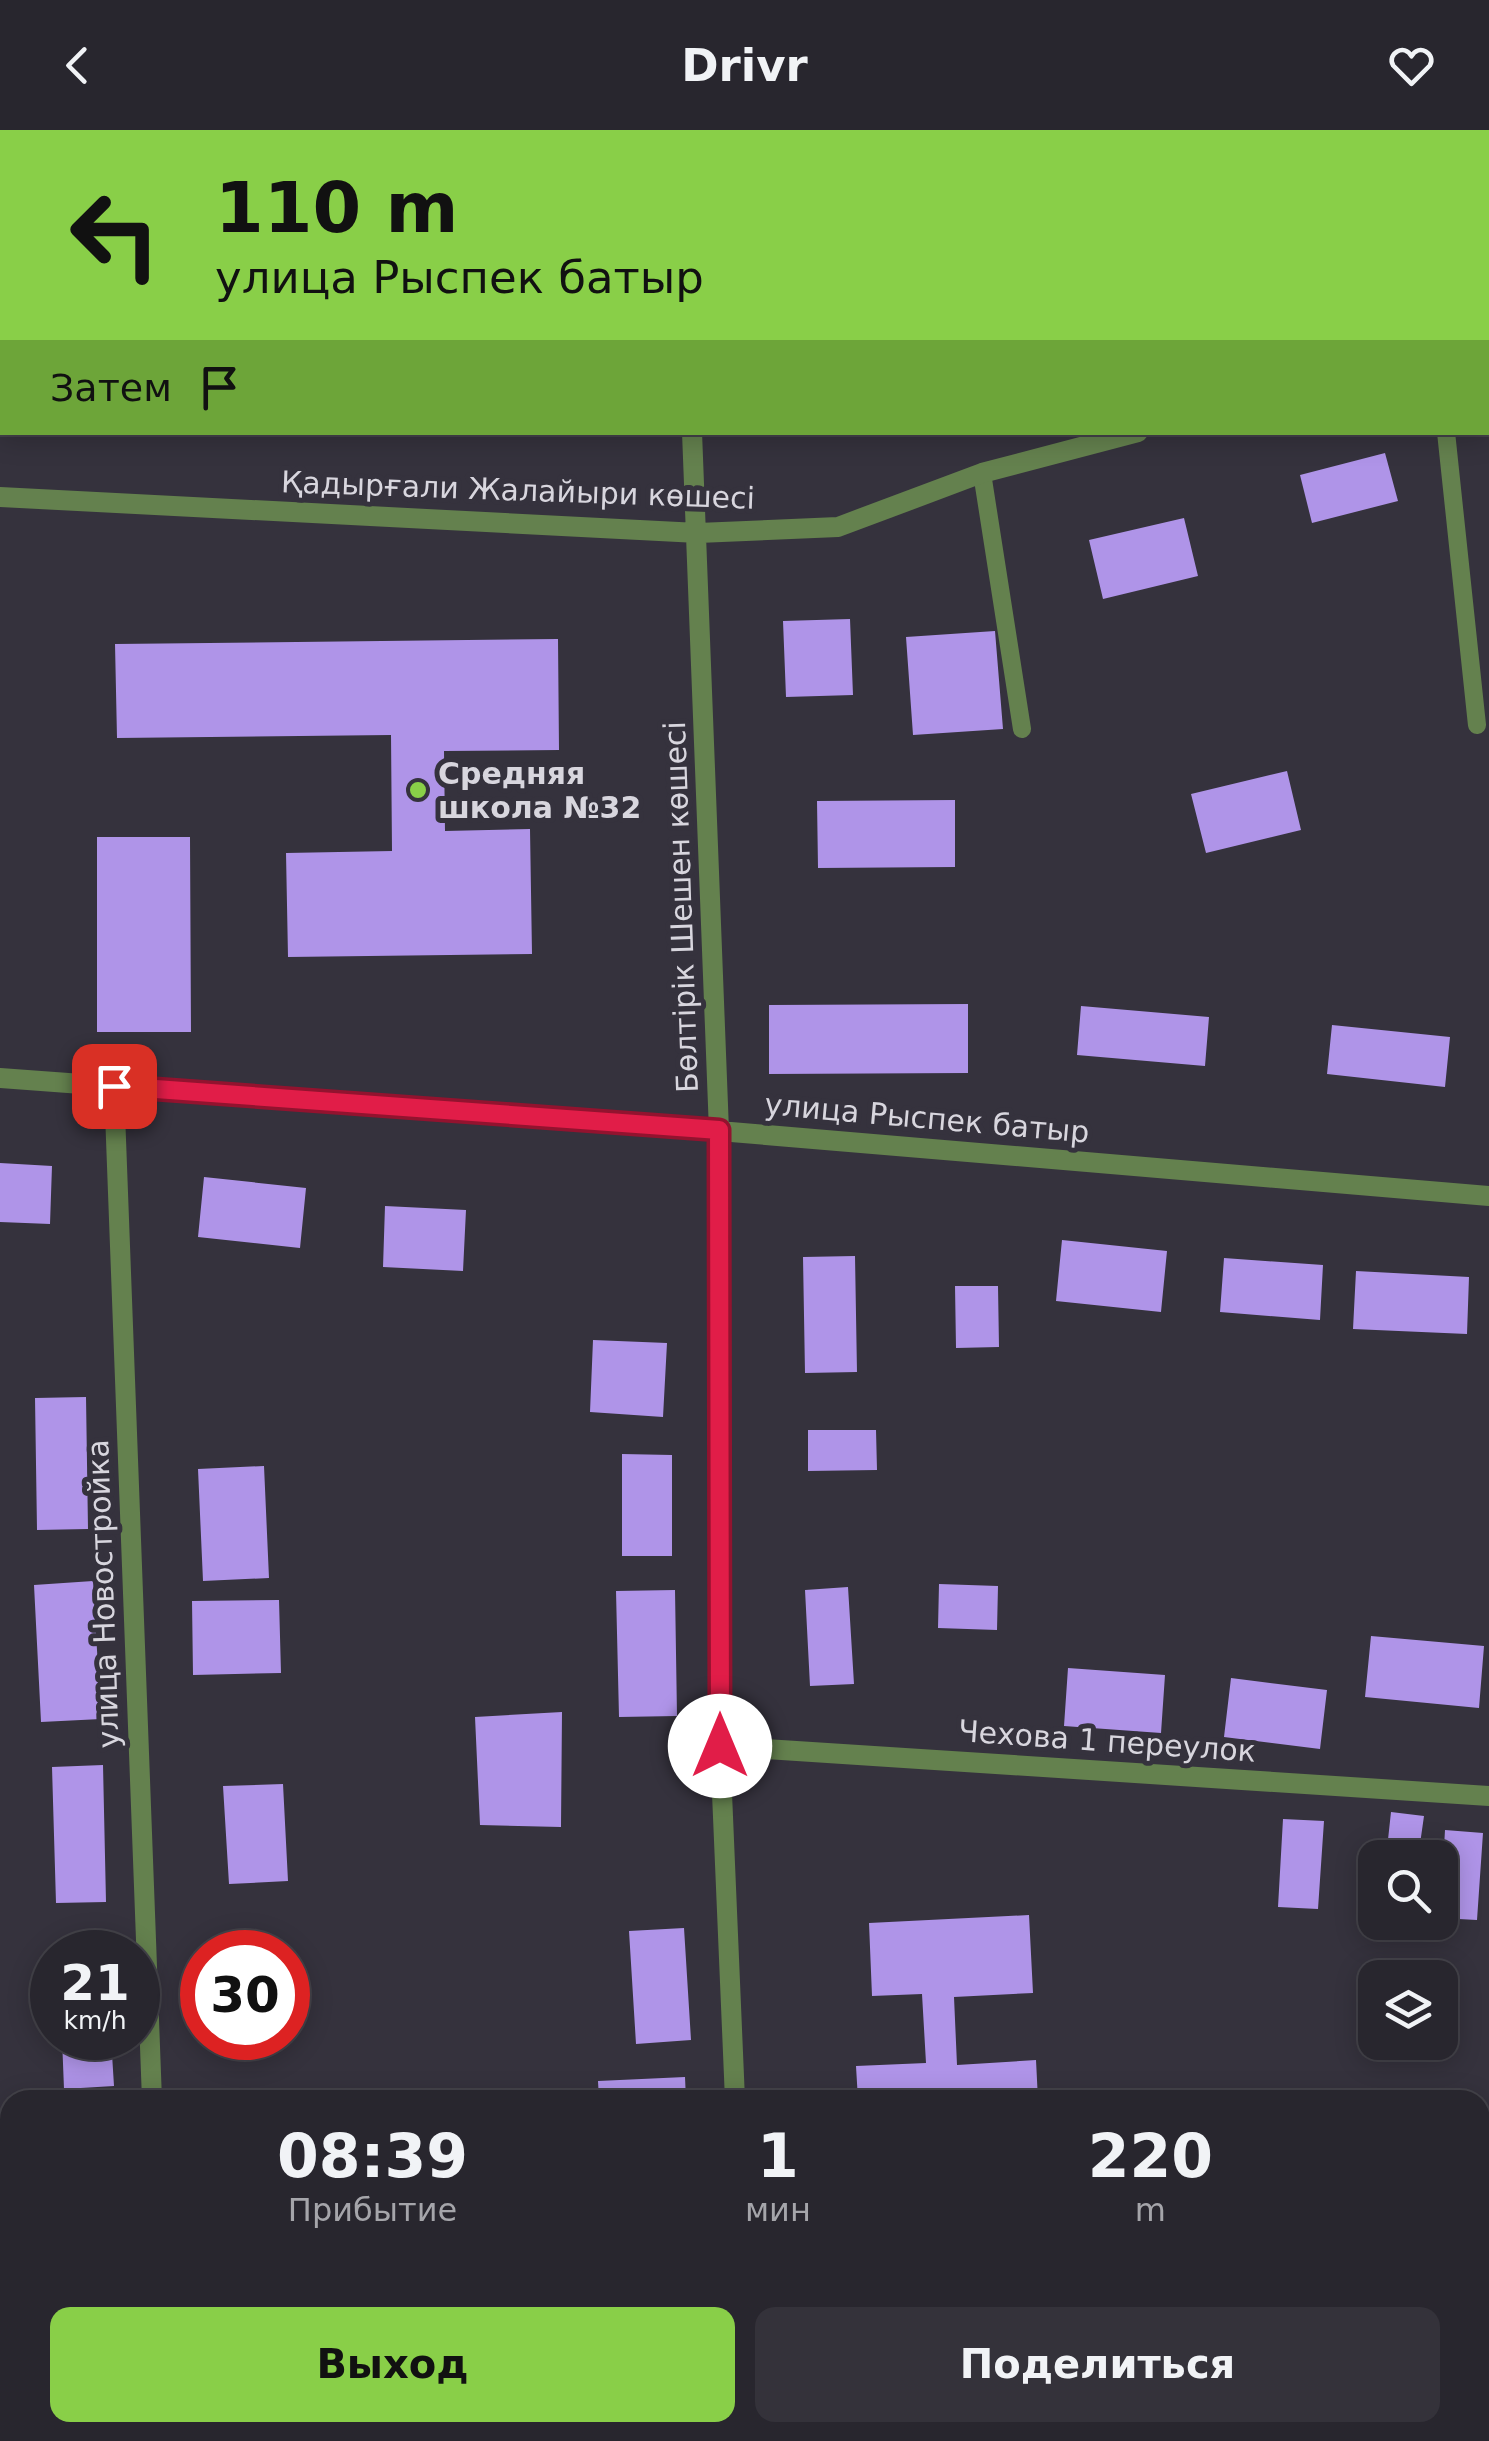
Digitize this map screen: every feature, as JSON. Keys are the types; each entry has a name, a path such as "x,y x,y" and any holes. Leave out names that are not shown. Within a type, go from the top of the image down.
{"street":[{"name":"Бөлтірік Шешен көшесі","path":"692,435 719,1130 720,1746 735,2090"},
{"name":"Қадырғали Жалайыри көшесі","path":"0,496 698,532 838,527 982,473 1127,435"},
{"name":"улица Рыспек батыр","path":"0,1078 719,1130 1489,1196"},
{"name":"улица Новостройка","path":"114,1086 152,2090"},
{"name":"Чехова 1 переулок","path":"720,1746 1489,1796"}],"lane":[{"path":"1446,435 1477,725"},
{"path":"982,473 1022,730"}],"building":[{"path":"1385,453 1398,501 1312,523 1300,475"},
{"path":"1184,518 1198,576 1103,599 1089,540"},
{"path":"850,619 853,695 786,697 783,621"},
{"path":"995,631 1003,729 913,735 906,637"},
{"name":"Средняя школа №32","path":"558,639 559,750 444,751 445,831 530,829 532,954 288,957 286,853 392,851 391,735 117,738 115,644"},
{"path":"1287,771 1301,830 1206,853 1191,794"},
{"path":"955,800 955,867 818,868 817,801"},
{"path":"97,837 190,837 191,1032 97,1032"},
{"path":"968,1004 968,1073 769,1074 769,1005"},
{"path":"1081,1006 1209,1017 1205,1066 1077,1055"},
{"path":"1332,1025 1450,1037 1445,1087 1327,1074"},
{"path":"0,1163 52,1166 50,1224 0,1222"},
{"path":"204,1177 306,1188 300,1248 198,1237"},
{"path":"385,1206 466,1210 463,1271 383,1267"},
{"path":"1062,1240 1167,1251 1161,1312 1056,1301"},
{"path":"855,1256 857,1372 805,1373 803,1257"},
{"path":"1224,1258 1323,1265 1320,1320 1220,1312"},
{"path":"1356,1271 1469,1277 1467,1334 1353,1329"},
{"path":"955,1286 998,1286 999,1347 956,1348"},
{"path":"593,1340 667,1343 663,1417 590,1412"},
{"path":"86,1397 88,1529 37,1530 35,1398"},
{"path":"808,1430 876,1430 877,1470 808,1471"},
{"path":"622,1454 672,1455 672,1556 622,1556"},
{"path":"264,1466 269,1578 203,1581 198,1469"},
{"path":"93,1581 101,1719 41,1722 34,1585"},
{"path":"939,1584 998,1586 997,1630 938,1628"},
{"path":"848,1587 854,1684 810,1686 805,1590"},
{"path":"675,1590 677,1716 619,1717 616,1591"},
{"path":"279,1600 281,1673 193,1675 192,1601"},
{"path":"1371,1636 1484,1646 1479,1708 1365,1697"},
{"path":"1068,1668 1165,1675 1161,1733 1064,1726"},
{"path":"1231,1678 1327,1690 1320,1749 1224,1737"},
{"path":"562,1712 561,1827 480,1825 475,1717"},
{"path":"103,1765 106,1902 56,1903 52,1767"},
{"path":"283,1784 288,1881 229,1884 223,1786"},
{"path":"1391,1812 1424,1816 1421,1840 1388,1840"},
{"path":"1283,1819 1324,1821 1318,1909 1278,1907"},
{"path":"1445,1830 1483,1833 1477,1920 1458,1919 1458,1840 1444,1840"},
{"path":"1029,1915 1033,1993 954,1997 957,2065 1036,2060 1038,2090 857,2090 856,2066 926,2063 922,1994 872,1996 869,1923"},
{"path":"684,1928 691,2040 636,2044 629,1931"},
{"path":"63,2060 112,2060 114,2086 64,2089"},
{"path":"685,2077 686,2090 598,2090 598,2081"}],"place":[{"name":"Средняя школа №32","path":"418,790"}],"route":[{"path":"114,1086 719,1130 720,1746"}]}
